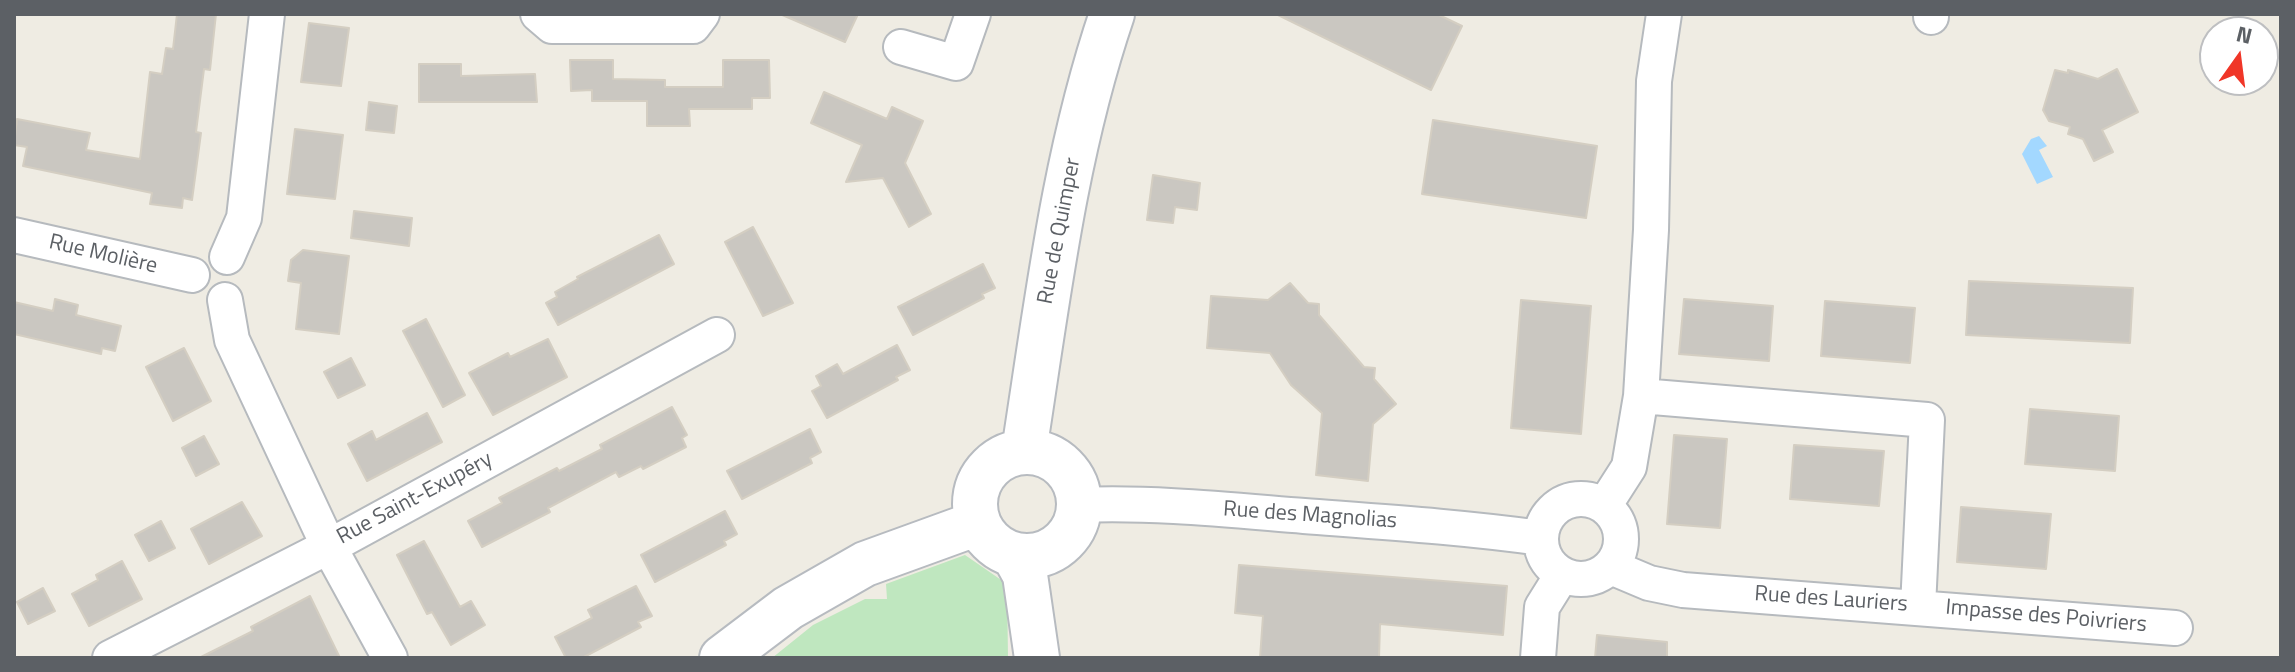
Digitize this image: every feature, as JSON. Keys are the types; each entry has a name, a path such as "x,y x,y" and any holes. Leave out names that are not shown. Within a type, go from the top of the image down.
{"main road":[{"name":"Rue de Quimper","path":"1024,451 1058,225 1099,51 1112,14"},
{"path":"1024,451 1048,457 1062,466 1073,479 1079,505 1073,529 1062,543 1030,554 999,548 978,523 975,506 977,489 986,473 998,461 1024,451"},
{"path":"722,658 788,608 865,564 978,523"},
{"path":"1030,554 1025,575 1037,658"},
{"path":"1030,554 1043,589 1050,658"}],"street":[{"path":"227,257 244,218 267,14"},
{"path":"538,14 552,26 693,26 702,14"},
{"path":"901,47 956,63 973,14"},
{"path":"1604,506 1629,467 1641,396 1654,81 1664,14"},
{"name":"Rue Molière","path":"14,235 192,275"},
{"path":"205,257 227,257 237,268 239,283 236,290 225,300 211,302 204,299 194,289 194,268 205,257"},
{"path":"225,300 232,340 328,545 390,658"},
{"name":"Rue Saint-Exupéry","path":"110,658 345,538 717,335"},
{"name":"Rue des Lauriers","path":"1611,567 1649,583 1683,590 1918,607 1927,420 1641,396"},
{"path":"1569,501 1593,501 1604,506 1620,528 1622,542 1619,555 1611,567 1600,575 1574,579 1562,575 1546,559 1541,538 1549,515 1569,501"},
{"name":"Rue des Magnolias","path":"1079,505 1131,503 1207,508 1477,529 1541,538"},
{"path":"1538,658 1542,607 1562,575"},
{"name":"Impasse des Poivriers","path":"1918,607 2175,628"}],"green space":[{"path":"965,555 1007,584 1008,658 772,658 813,625 865,599 887,599 886,584"}],"water":[{"path":"2039,136 2047,146 2039,150 2053,177 2037,184 2022,154 2031,139"}],"building":[{"path":"177,14 216,14 210,70 204,69 196,132 201,133 192,200 183,198 182,208 150,204 152,193 23,166 27,147 14,145 17,119 90,133 86,150 140,159 150,72 162,74 166,48 173,49"},
{"path":"780,14 858,14 845,42"},
{"path":"1276,14 1437,14 1462,26 1431,90"},
{"path":"309,23 349,28 341,86 301,82"},
{"path":"570,60 613,60 613,79 665,80 665,87 723,87 723,60 769,60 770,98 752,98 752,109 689,109 690,126 647,126 647,101 592,101 592,90 571,91"},
{"path":"419,64 461,64 461,76 535,74 537,102 419,102"},
{"path":"2117,69 2138,112 2102,130 2113,152 2094,161 2083,139 2068,134 2070,127 2049,121 2043,110 2055,70 2068,73 2068,70 2098,79"},
{"path":"824,92 887,119 892,107 923,121 905,163 931,214 909,227 883,178 846,182 862,145 811,123"},
{"path":"369,102 397,106 394,133 366,130"},
{"path":"1433,120 1597,146 1586,218 1422,194"},
{"path":"295,129 343,135 335,199 287,194"},
{"path":"1153,175 1200,183 1197,210 1175,207 1173,223 1147,220"},
{"path":"354,211 412,218 409,246 351,238"},
{"path":"753,227 793,303 763,316 725,242"},
{"path":"659,235 674,264 558,325 546,303 557,297 555,292 577,277"},
{"path":"303,250 349,256 339,334 296,329 301,283 288,281 291,260"},
{"path":"983,264 995,288 982,294 984,298 913,335 898,307"},
{"path":"1969,281 2133,288 2130,343 1966,335"},
{"path":"1290,283 1308,303 1319,304 1319,315 1364,367 1375,368 1374,379 1396,404 1373,424 1368,481 1316,475 1322,413 1291,385 1270,353 1207,348 1211,296 1268,300"},
{"path":"55,299 78,305 76,315 121,326 115,351 102,348 101,354 14,334 14,302 53,311"},
{"path":"1684,299 1773,306 1769,361 1679,354"},
{"path":"1521,300 1591,306 1581,434 1511,428"},
{"path":"1825,301 1915,308 1910,363 1821,356"},
{"path":"426,319 465,395 443,407 403,331"},
{"path":"548,339 567,377 493,415 469,373 508,353 510,357"},
{"path":"897,345 910,370 896,377 898,380 827,418 812,391 821,386 816,376 837,364 843,374"},
{"path":"184,348 211,401 173,421 146,367"},
{"path":"351,358 365,385 338,398 324,372"},
{"path":"672,407 687,435 682,438 686,447 643,469 641,466 619,477 616,472 548,508 550,512 482,547 468,521 502,503 499,498 602,449 600,445"},
{"path":"2030,409 2119,416 2115,471 2025,464"},
{"path":"427,413 442,442 367,481 348,444 372,431 376,440"},
{"path":"810,429 821,452 810,458 812,463 742,499 727,471"},
{"path":"1674,435 1727,439 1720,528 1667,524"},
{"path":"204,436 219,464 196,476 182,448"},
{"path":"1794,445 1884,451 1879,506 1790,499"},
{"path":"242,502 262,536 209,564 191,529"},
{"path":"1961,507 2051,514 2046,569 1957,562"},
{"path":"725,511 737,534 724,541 726,545 655,582 641,555"},
{"path":"161,521 175,548 149,561 135,535"},
{"path":"424,541 460,607 471,601 485,625 451,645 432,612 427,614 397,555"},
{"path":"122,561 142,599 89,626 72,594 98,580 96,575"},
{"path":"1239,565 1507,586 1503,635 1380,624 1379,658 1260,658 1263,616 1235,613"},
{"path":"636,586 652,616 638,622 641,627 582,658 566,658 555,637 592,618 588,610"},
{"path":"43,588 55,611 28,624 17,602"},
{"path":"310,596 340,658 199,658 253,631 251,627"},
{"path":"1597,635 1667,642 1667,658 1595,658"}]}
